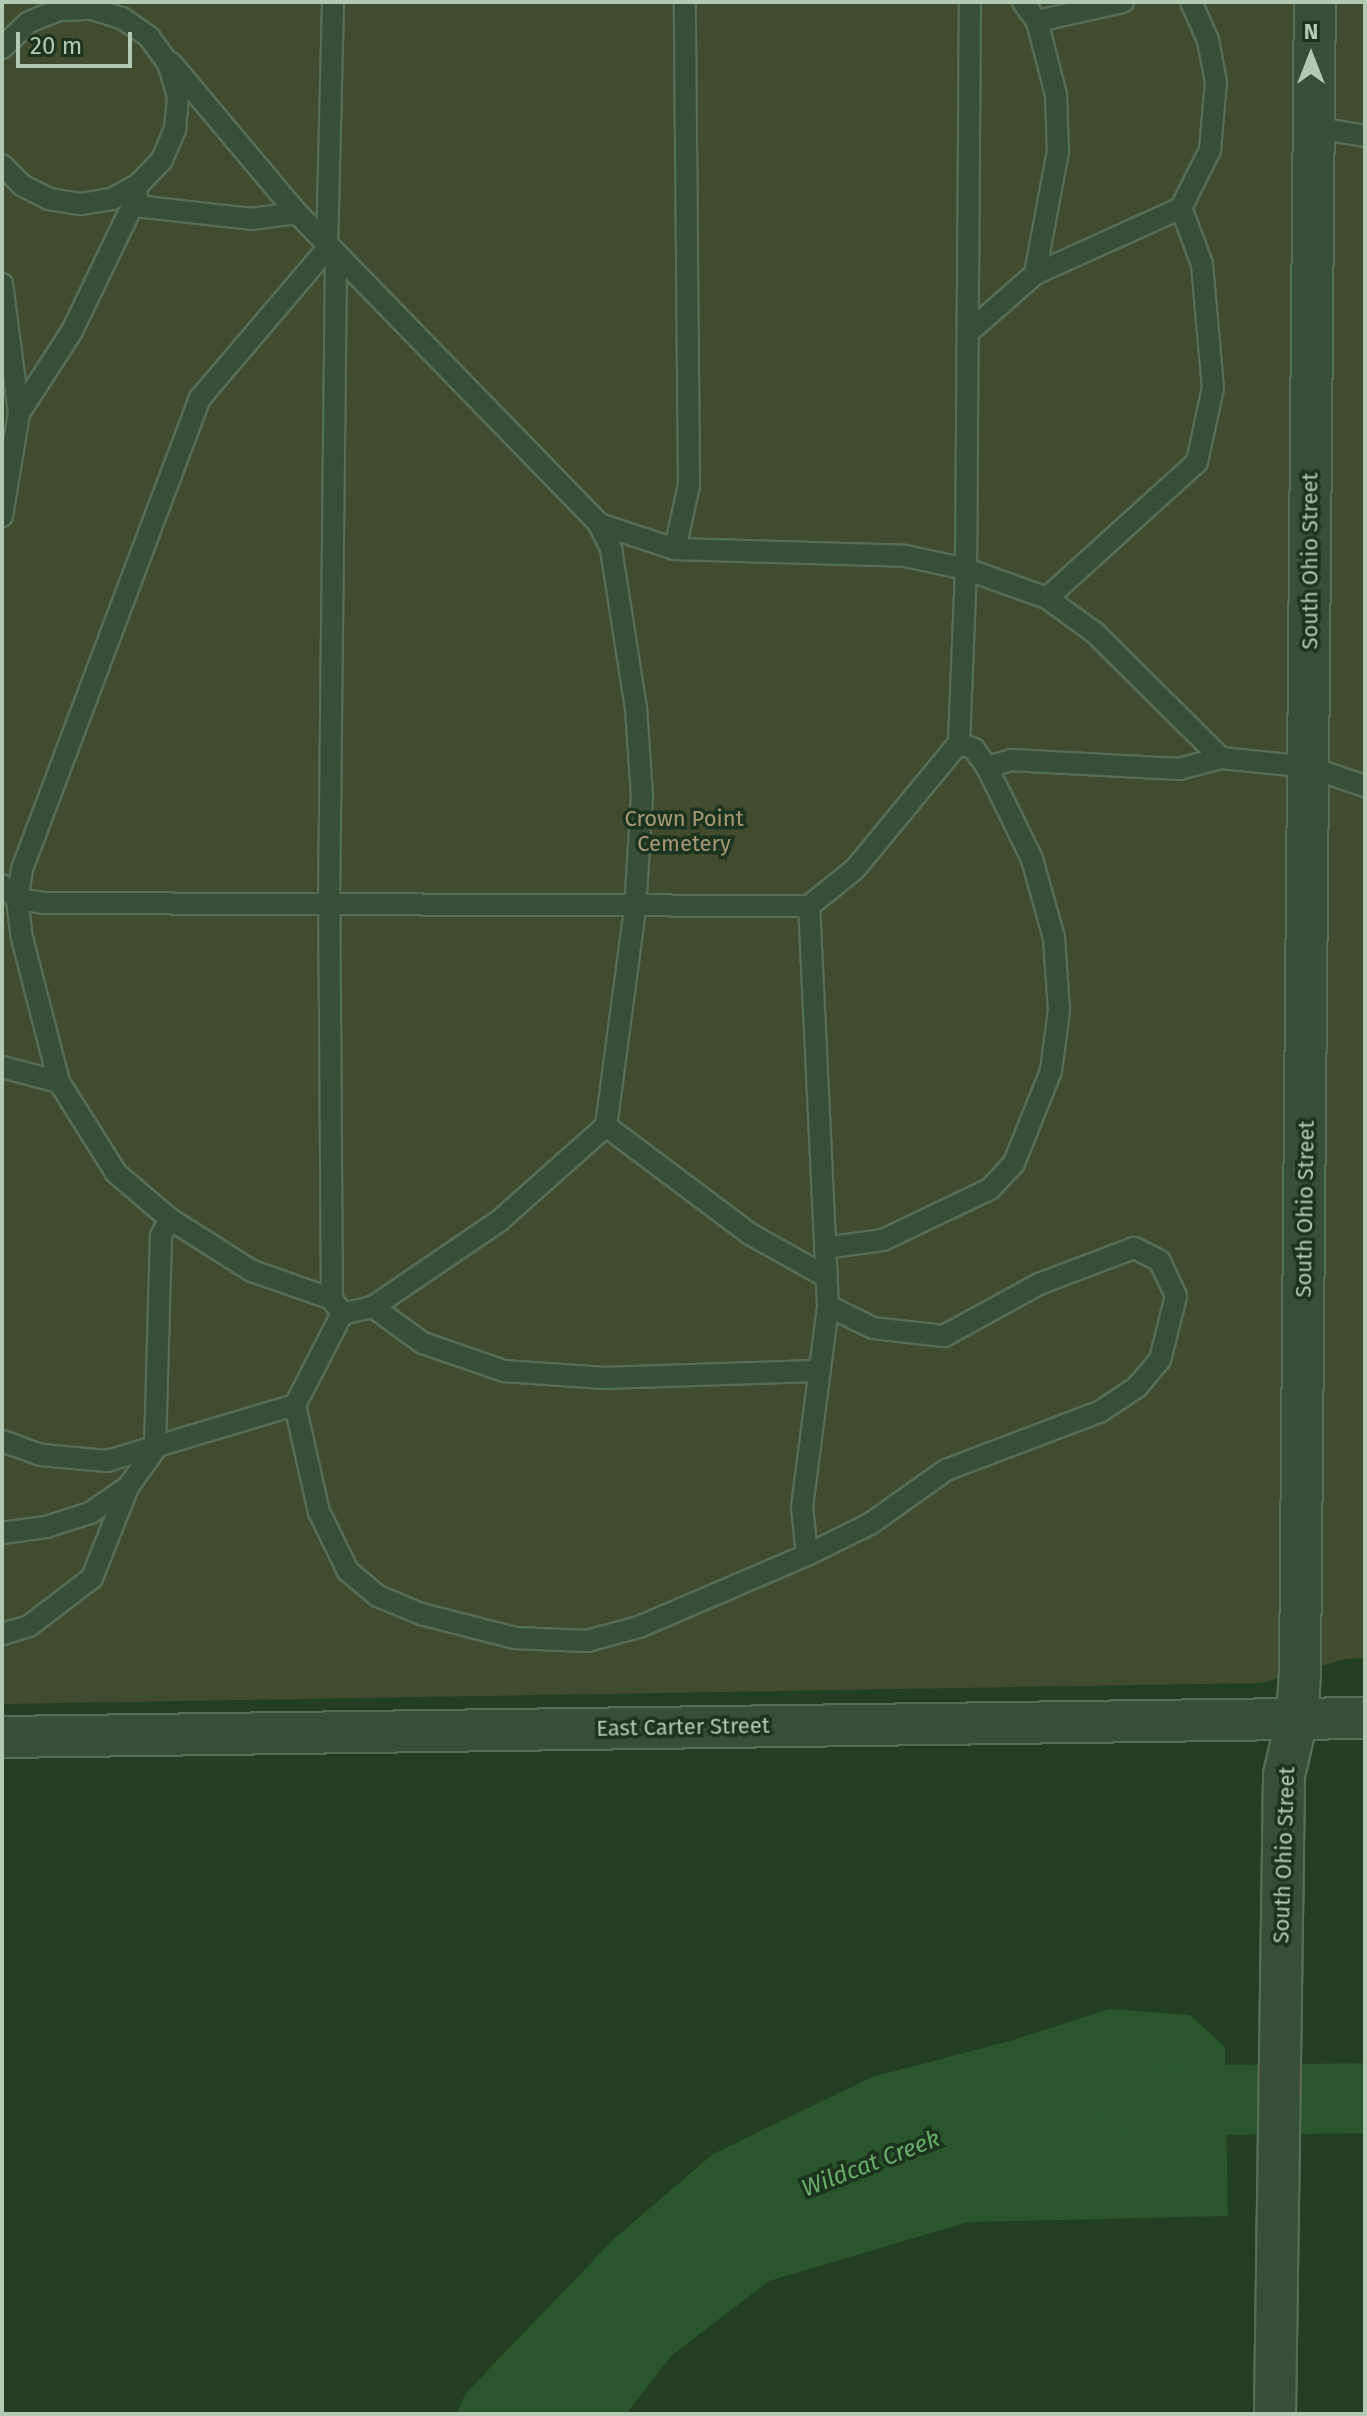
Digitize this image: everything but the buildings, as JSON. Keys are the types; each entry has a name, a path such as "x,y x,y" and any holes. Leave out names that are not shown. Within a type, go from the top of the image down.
{"street":[{"name":"South Ohio Street","path":"1275,2414 1284,1775 1297,1719 1315,2"},
{"name":"East Carter Street","path":"2,1737 1365,1718"}],"lane":[{"path":"333,2 329,907 337,1307 295,1405 319,1512 348,1571 378,1596 421,1614 515,1638 587,1641 639,1627 807,1555 870,1524 946,1470 1101,1411 1137,1387 1160,1360 1176,1296 1160,1261 1134,1248 1039,1284 944,1336 873,1328 828,1306"},
{"path":"675,549 689,485 685,2"},
{"path":"10,892 329,907 635,909 809,906 855,869 959,743 966,569 970,2"},
{"path":"1023,2 1037,21 1056,95 1058,151 1035,274"},
{"path":"1037,21 1123,2"},
{"path":"969,332 1035,274 1181,208 1210,150 1216,82 1208,40 1191,2"},
{"path":"2,48 29,22 59,10 92,9 122,18 149,37 332,254 599,524 611,549 636,708 642,796 635,909 606,1126 499,1221 373,1307 337,1307 252,1271 170,1219 116,1173 59,1082 10,892 22,869 200,398 332,254"},
{"path":"2,165 22,185 49,199 80,204 112,199 139,184 162,160 175,129 178,96 168,63 149,37"},
{"path":"1312,127 1365,136"},
{"path":"19,413 72,331 136,206 139,184"},
{"path":"136,206 251,219 297,213"},
{"path":"1047,598 1197,462 1213,388 1202,264 1181,208"},
{"path":"2,284 19,413 2,516"},
{"path":"599,524 675,549 905,556 966,569 1047,598 1095,633 1221,758"},
{"path":"825,1248 883,1240 990,1189 1014,1163 1051,1071 1059,1010 1054,938 1032,859 987,767 974,749 959,743"},
{"path":"987,767 1011,760 1179,769 1221,758 1309,767 1365,786"},
{"path":"807,1555 802,1507 828,1306 809,906"},
{"path":"2,1067 59,1082"},
{"path":"606,1126 750,1234 827,1277"},
{"path":"2,1634 29,1626 92,1578 128,1487 155,1449 161,1236 170,1219"},
{"path":"373,1307 423,1343 504,1371 605,1378 820,1371"},
{"path":"2,1441 41,1455 107,1461 295,1405"},
{"path":"2,1533 46,1527 90,1513 128,1487"}],"green space":[{"name":"Crown Point Cemetery","path":"2,2 1365,2 1365,1658 1346,1659 1260,1683 2,1704"}],"water":[{"path":"1110,2009 1190,2015 1225,2047 1228,2216 968,2222 769,2281 672,2355 626,2414 456,2414 466,2393 613,2240 713,2154 872,2077 1010,2041"}],"waterway":[{"name":"Wildcat Creek","path":"1131,2101 1365,2098"}]}
